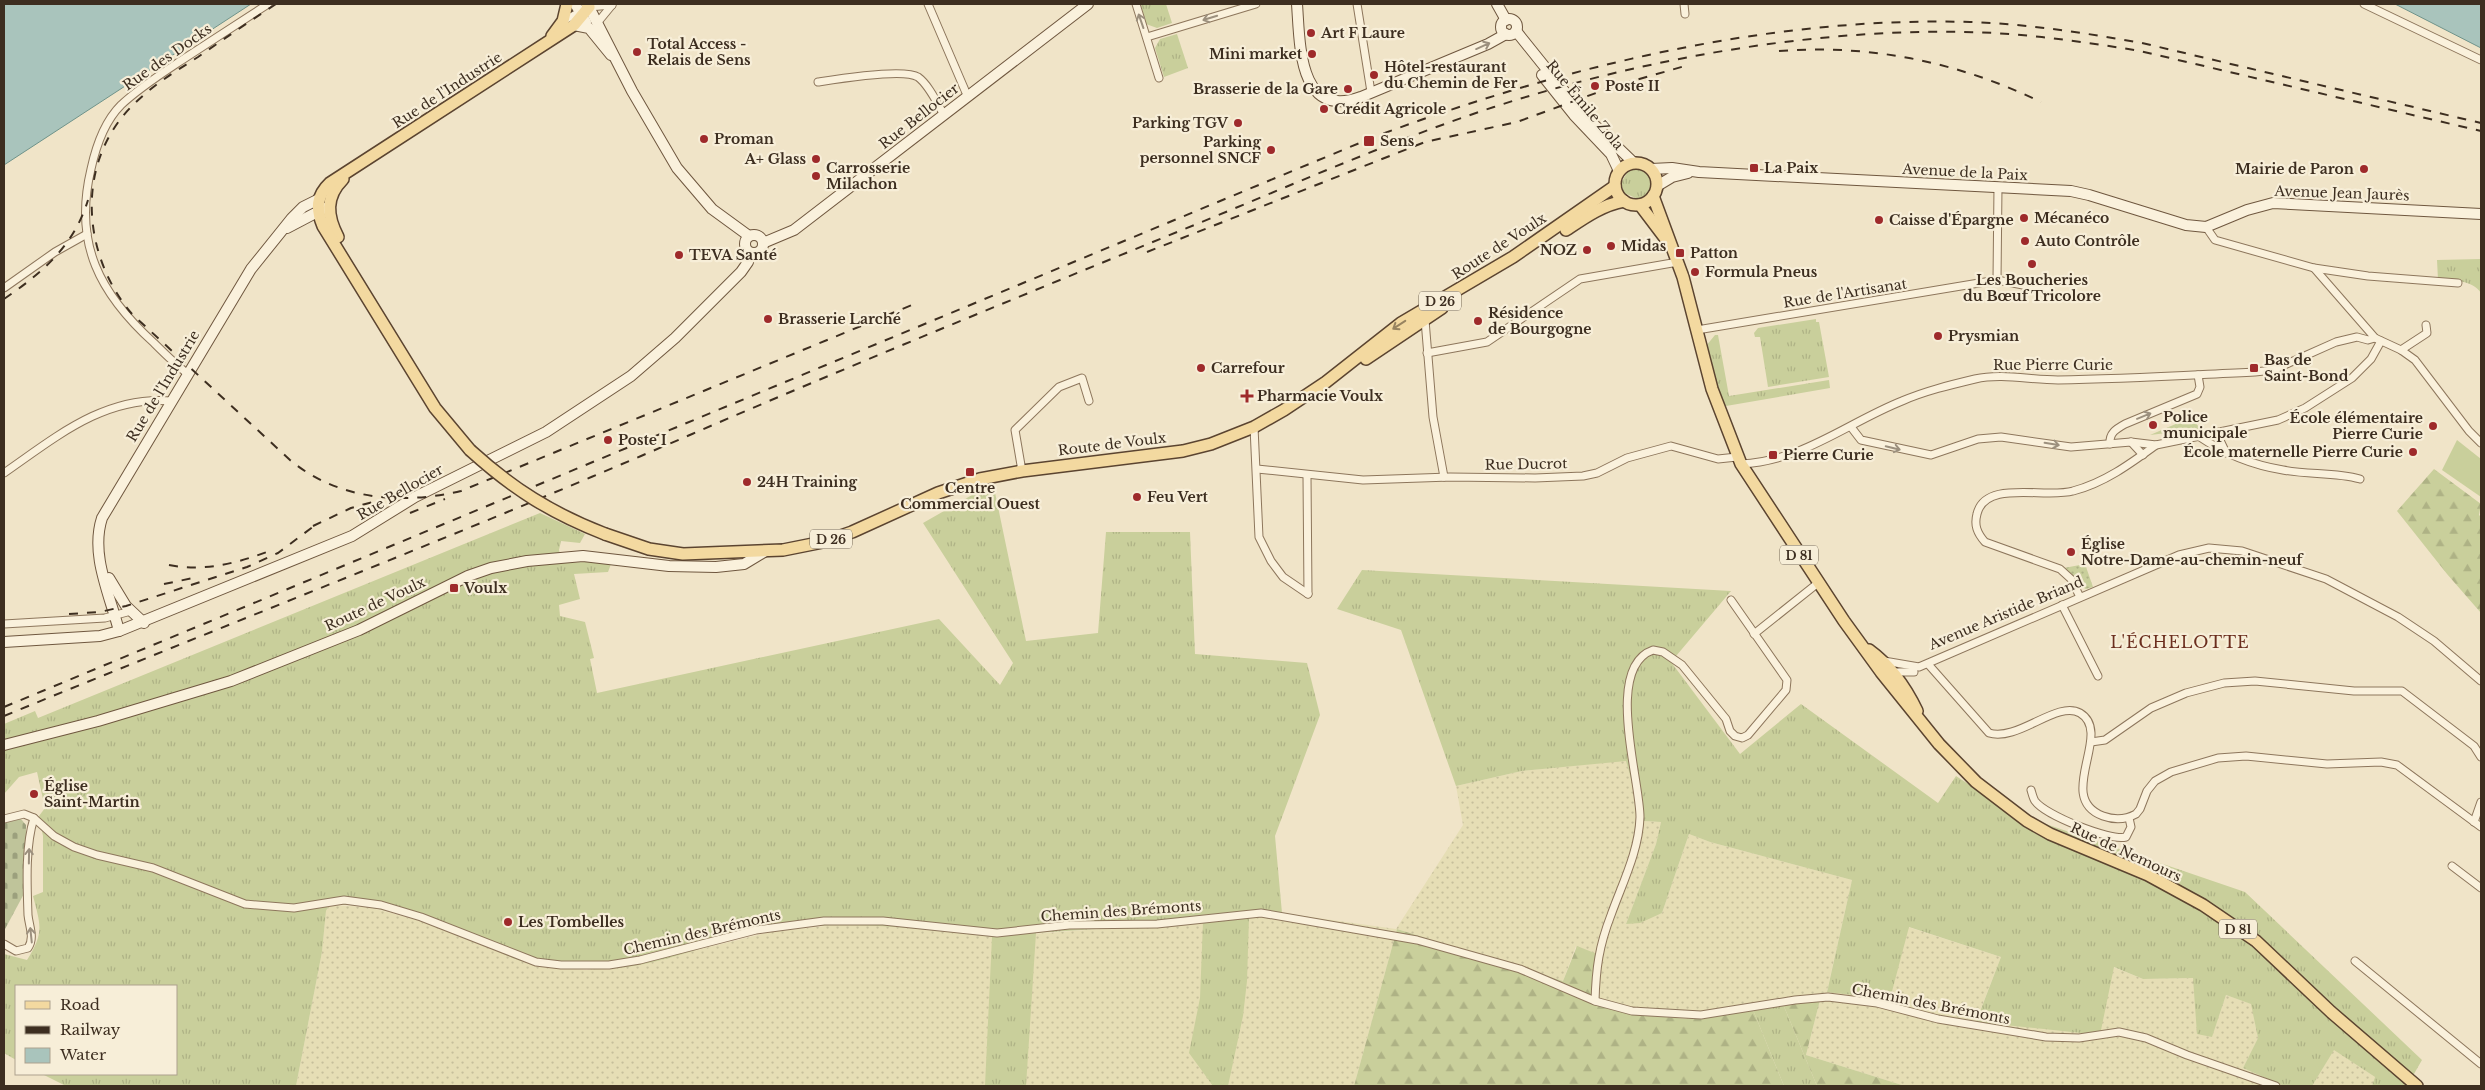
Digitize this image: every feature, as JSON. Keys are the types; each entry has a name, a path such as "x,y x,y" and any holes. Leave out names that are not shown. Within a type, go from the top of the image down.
{"main road":[{"path":"567,4 568,23 594,25"},
{"name":"Rue Bellocier","path":"763,243 794,230 944,115 967,95 1088,4"},
{"path":"1297,4 1304,71 1314,89 1324,98 1343,102 1488,44 1510,33 1515,21 1506,20 1497,4"},
{"path":"583,9 615,59 677,168 712,209 749,236 757,236 763,243 759,251 750,253 745,246 749,236"},
{"name":"Rue de l'Industrie","path":"119,631 97,546 102,518 251,269 292,218 318,205 349,173 546,43 583,9"},
{"name":"Rue Émile Zola","path":"1510,33 1545,67 1597,129 1634,163"},
{"name":"Rue Émile Zola","path":"1510,33 1574,115 1611,154 1619,171"},
{"path":"1655,191 1655,175 1645,165 1634,163 1619,171 1615,186 1617,193 1624,201 1640,205 1676,175 1699,172"},
{"path":"1651,169 1672,168 1699,172"},
{"name":"Avenue de la Paix","path":"1699,172 2071,192 2089,195 2186,225 2206,227"},
{"name":"Route de Voulx","path":"1326,382 1401,323 1513,257 1615,186"},
{"name":"D 81","path":"1655,191 1678,262 1712,389 1739,461 1818,583 1861,644 1889,667 1906,690 1925,725"},
{"name":"Route de Voulx","path":"4,745 107,719 231,681 359,630 468,576 491,568 535,560 583,556 669,566 716,567 744,564 764,552 822,542 852,532 938,493 980,479 1022,471 1183,450 1211,444 1254,427 1360,362 1594,212 1612,203 1624,201"},
{"name":"Avenue Jean Jaurès","path":"2206,227 2247,210 2273,203 2481,214"},
{"path":"284,230 301,220 318,205"},
{"path":"318,205 324,226 435,408 470,450 509,484 544,507 605,534 650,549 682,554 764,552"},
{"path":"318,205 332,226 368,298"},
{"name":"D 81","path":"1640,205 1672,247"},
{"path":"301,220 324,226"},
{"name":"Rue Bellocier","path":"4,642 100,636 119,631 144,623 352,536 422,494 546,432 603,395 652,359 741,272 748,262 750,253"},
{"path":"103,569 132,611 144,623"},
{"name":"Rue de Nemours","path":"1889,667 1925,725 1976,782 2027,821 2050,834 2148,875 2203,905 2256,941 2410,1084"}],"street":[{"name":"Rue des Docks","path":"188,374 134,325 117,305 98,270 87,234 88,182 93,159 106,123 121,105 153,80 268,4"},
{"path":"928,4 967,95"},
{"path":"1136,4 1159,78"},
{"path":"1147,37 1256,4"},
{"path":"1357,4 1371,92"},
{"path":"1684,4 1685,14"},
{"path":"2364,4 2481,60"},
{"path":"583,9 612,5 594,25"},
{"path":"818,82 882,74 915,75 923,80 944,115"},
{"path":"1997,280 1998,187"},
{"path":"2206,227 2215,240 2314,268 2377,277 2458,283"},
{"path":"4,288 55,252 87,234"},
{"path":"1427,353 1487,342 1580,279 1678,262"},
{"path":"2314,268 2378,340 2401,350 2415,360 2468,431 2481,443"},
{"name":"Rue de l'Artisanat","path":"1697,330 1997,280 2048,290"},
{"path":"1425,320 1433,417 1444,477"},
{"path":"2401,350 2428,333 2426,325"},
{"name":"Rue Pierre Curie","path":"1739,461 1792,455 1851,428 1901,401 1978,379 2005,376 2055,380 2198,375 2273,370 2336,342 2357,337 2378,340"},
{"path":"1851,428 1862,440 1931,455 1988,437 2001,437 2071,447 2131,442 2156,445 2278,420 2320,401 2352,378 2371,359 2378,340"},
{"path":"2110,444 2110,437 2114,430 2197,394 2200,387 2198,375"},
{"path":"1022,471 1015,430 1059,387 1082,378 1089,401"},
{"path":"4,473 72,426 95,413 145,400 172,400"},
{"path":"1254,427 1259,536 1271,561 1283,577 1308,594 1307,476"},
{"path":"2217,434 2226,454"},
{"path":"2200,437 2226,454 2283,470 2349,476 2360,480"},
{"path":"2131,442 2144,455"},
{"path":"2080,597 2070,579 2060,569 1985,542 1976,526 1978,510 1986,498 2002,492 2057,494 2084,488 2127,467 2156,445"},
{"name":"Rue Ducrot","path":"1257,469 1307,476 1363,480 1444,477 1535,478 1583,476 1597,473 1627,458 1671,446 1718,458 1739,461"},
{"name":"Avenue Aristide Briand","path":"1889,667 1916,669 2188,552 2218,548 2242,552 2326,580 2376,604 2434,641 2481,681"},
{"path":"1754,634 1818,583"},
{"path":"1595,1001 1596,963 1635,849 1640,816 1630,750 1628,715 1630,680 1635,664 1644,653 1653,650 1673,658 1682,665 1726,719 1730,730 1735,736 1742,738 1748,735 1786,690 1788,684 1731,600"},
{"path":"2062,605 2098,676"},
{"path":"4,624 105,618 132,611"},
{"path":"1928,664 1984,730 1989,733 2006,734 2064,711 2072,710 2086,719 2090,727 2091,742 2082,781 2087,802 2099,815 2117,819 2129,818 2138,812 2150,786 2171,772 2218,758 2246,756 2327,764 2389,762 2404,768 2481,827"},
{"path":"1906,690 1910,677 1916,669"},
{"path":"2091,742 2105,740 2151,708 2186,693 2224,683 2255,680 2354,691 2402,691 2474,746 2481,757"},
{"path":"2031,790 2036,802 2059,817 2116,838 2126,837 2130,832 2129,818"},
{"path":"2474,822 2481,802"},
{"path":"4,819 24,814 34,818 30,831 29,852 28,917 32,943 28,948 16,951 4,944"},
{"name":"Chemin des Brémonts","path":"34,818 54,836 74,847 97,855 153,868 245,904 294,908 344,900 381,905 420,917 536,962 561,965 609,964 640,960 756,930 824,921 883,921 997,933 1069,925 1157,924 1250,914 1298,919 1417,940 1504,963 1595,1001 1632,1011 1701,1015 1795,1000 1828,997 1877,1003 1938,1019 2046,1037 2079,1038 2119,1032 2146,1038 2187,1056 2276,1086"},
{"path":"2452,866 2481,888"},
{"path":"2354,961 2481,1064"}],"shaded area":[{"path":"1626,760 1643,821 1661,822 1656,844 1626,924 1662,913 1689,834 1710,842 1852,880 1827,991 1908,927 2001,957 1976,1021 2113,967 2143,979 2193,978 2212,1036 2226,995 2252,1004 2258,1038 2243,1068 2284,1086 1905,1086 1806,1055 1820,1000 1689,1019 1640,1015 1592,1003 1576,946 1563,981 1397,929 1354,1086 296,1086 322,952 326,911 329,905 368,907 424,922 528,964 587,970 636,965 770,932 845,924 885,925 992,937 1249,918 1282,913 1396,929 1463,825 1456,786 1522,771"},
{"path":"2334,1049 2375,1077 2372,1086 2312,1086"}],"green space":[{"path":"1166,4 1172,23 1157,28 1146,24 1141,5"},
{"path":"1177,34 1188,68 1164,77 1155,48 1160,39"},
{"path":"1638,168 1650,176 1651,187 1645,196 1638,199 1624,193 1621,183 1628,171"},
{"path":"2481,259 2481,293 2468,283 2438,280 2437,260"},
{"path":"1816,319 1816,322 1819,322 1829,377 1768,387 1760,337 1755,337 1754,333 1758,328"},
{"path":"1715,335 1718,335 1729,396 1829,380 1830,388 1723,405 1706,346"},
{"path":"2192,417 2200,429 2150,435"},
{"path":"2457,440 2481,459 2481,497 2442,470"},
{"path":"2434,469 2481,504 2479,515 2481,517 2481,613 2397,511"},
{"path":"993,483 1026,641 1098,633 1106,532 1190,532 1195,654 1307,663 1320,715 1275,836 1282,913 1249,918 1247,981 1243,1016 1228,1086 1213,1086 1189,1053 1200,998 1203,922 1036,933 1026,1086 985,1086 992,937 881,926 799,927 747,936 633,966 609,969 558,968 537,966 525,962 410,918 390,912 350,905 329,905 326,911 322,952 296,1086 66,1086 44,1075 178,1075 178,985 15,985 15,1059 4,1053 4,954 27,960 38,936 39,922 33,896 43,892 43,836 39,816 45,808 37,772 19,777 4,794 4,724 35,711 38,718 540,513 585,534 580,543 561,541 559,550 562,563 611,564 608,572 574,574 580,599 559,605 560,616 585,622 594,658 590,659 597,693 939,619 1000,685 1013,663 923,523"},
{"path":"2085,564 2093,587 2086,589 2080,586 2064,568"},
{"path":"1362,570 1731,591 1671,662 1740,754 1801,704 1938,803 1956,776 2011,812 2245,892 2422,1060 2407,1086 2372,1086 2375,1077 2334,1050 2312,1086 2284,1086 2243,1068 2258,1038 2251,1004 2226,995 2212,1037 2197,1034 2193,978 2143,979 2114,967 2100,1035 1976,1022 2001,957 1909,927 1890,999 1827,992 1852,880 1710,842 1689,834 1662,913 1640,923 1626,924 1656,844 1661,822 1643,821 1626,761 1522,771 1456,786 1401,630 1337,609"},
{"path":"21,819 26,825 26,890 4,931 4,823"},
{"path":"1397,929 1563,981 1577,946 1597,954 1592,1003 1640,1015 1689,1019 1753,1010 1784,1086 1354,1086"},
{"path":"1820,1000 1806,1055 1905,1086 1817,1086 1783,1004"},
{"path":"1783,1004 1817,1086 1784,1086 1753,1010"}],"water":[{"path":"4,4 251,4 4,165"},
{"path":"2395,4 2481,4 2481,48"}],"railway":[{"path":"276,4 157,84 134,104 115,127 102,152 94,180 92,208 95,236 102,264 115,290 132,314 290,460 329,484 371,496 394,498 416,498 461,491 912,305"},
{"path":"4,707 1374,137 1445,112 1592,68 1667,51 1743,37 1819,28 1895,22 1992,23 2056,29 2142,43 2481,123"},
{"path":"4,716 439,540 880,354 1420,133 1500,105 1619,72 1681,59 1807,39 1870,34 1994,33 2067,40 2140,51 2481,131"},
{"path":"1779,51 1847,50 1913,59 1946,66 1978,76 2041,102"},
{"path":"1147,252 1425,142 1517,122 1615,86 1685,66"},
{"path":"4,299 31,279 55,257 74,231 88,200"},
{"path":"410,513 445,499"},
{"path":"313,526 351,508 380,500"},
{"path":"69,614 100,612 126,606 247,567 278,553 318,523"},
{"path":"169,565 208,567 247,559 272,550"},
{"path":"164,584 198,577"}],"place":[{"name":"Art F Laure","path":"1311,33"},
{"name":"Total Access - Relais de Sens","path":"637,52"},
{"name":"Mini market","path":"1312,54"},
{"name":"Hôtel-restaurant du Chemin de Fer","path":"1374,75"},
{"name":"Poste II","path":"1595,86"},
{"name":"Brasserie de la Gare","path":"1348,89"},
{"name":"Crédit Agricole","path":"1324,109"},
{"name":"Parking TGV","path":"1238,123"},
{"name":"Proman","path":"704,139"},
{"name":"Sens","path":"1369,141"},
{"name":"Parking personnel SNCF","path":"1271,150"},
{"name":"A+ Glass","path":"816,159"},
{"name":"La Paix","path":"1754,168"},
{"name":"Mairie de Paron","path":"2364,169"},
{"name":"Carrosserie Milachon","path":"816,176"},
{"name":"Mécanéco","path":"2024,218"},
{"name":"Caisse d'Épargne","path":"1879,220"},
{"name":"Auto Contrôle","path":"2025,241"},
{"name":"Midas","path":"1611,246"},
{"name":"NOZ","path":"1587,250"},
{"name":"Patton","path":"1680,253"},
{"name":"TEVA Santé","path":"679,255"},
{"name":"Les Boucheries du Bœuf Tricolore","path":"2032,264"},
{"name":"Formula Pneus","path":"1695,272"},
{"name":"Brasserie Larché","path":"768,319"},
{"name":"Résidence de Bourgogne","path":"1478,321"},
{"name":"Prysmian","path":"1938,336"},
{"name":"Carrefour","path":"1201,368"},
{"name":"Bas de Saint-Bond","path":"2254,368"},
{"name":"Pharmacie Voulx","path":"1247,396"},
{"name":"Police municipale","path":"2153,425"},
{"name":"École élémentaire Pierre Curie","path":"2433,426"},
{"name":"Poste I","path":"608,440"},
{"name":"École maternelle Pierre Curie","path":"2413,452"},
{"name":"Pierre Curie","path":"1773,455"},
{"name":"Centre Commercial Ouest","path":"970,472"},
{"name":"24H Training","path":"747,482"},
{"name":"Feu Vert","path":"1137,497"},
{"name":"Église Notre-Dame-au-chemin-neuf","path":"2071,552"},
{"name":"Voulx","path":"454,588"},
{"name":"Église Saint-Martin","path":"34,794"},
{"name":"Les Tombelles","path":"508,922"}],"district":[{"name":"L'ÉCHELOTTE","path":"2180,642"}]}
